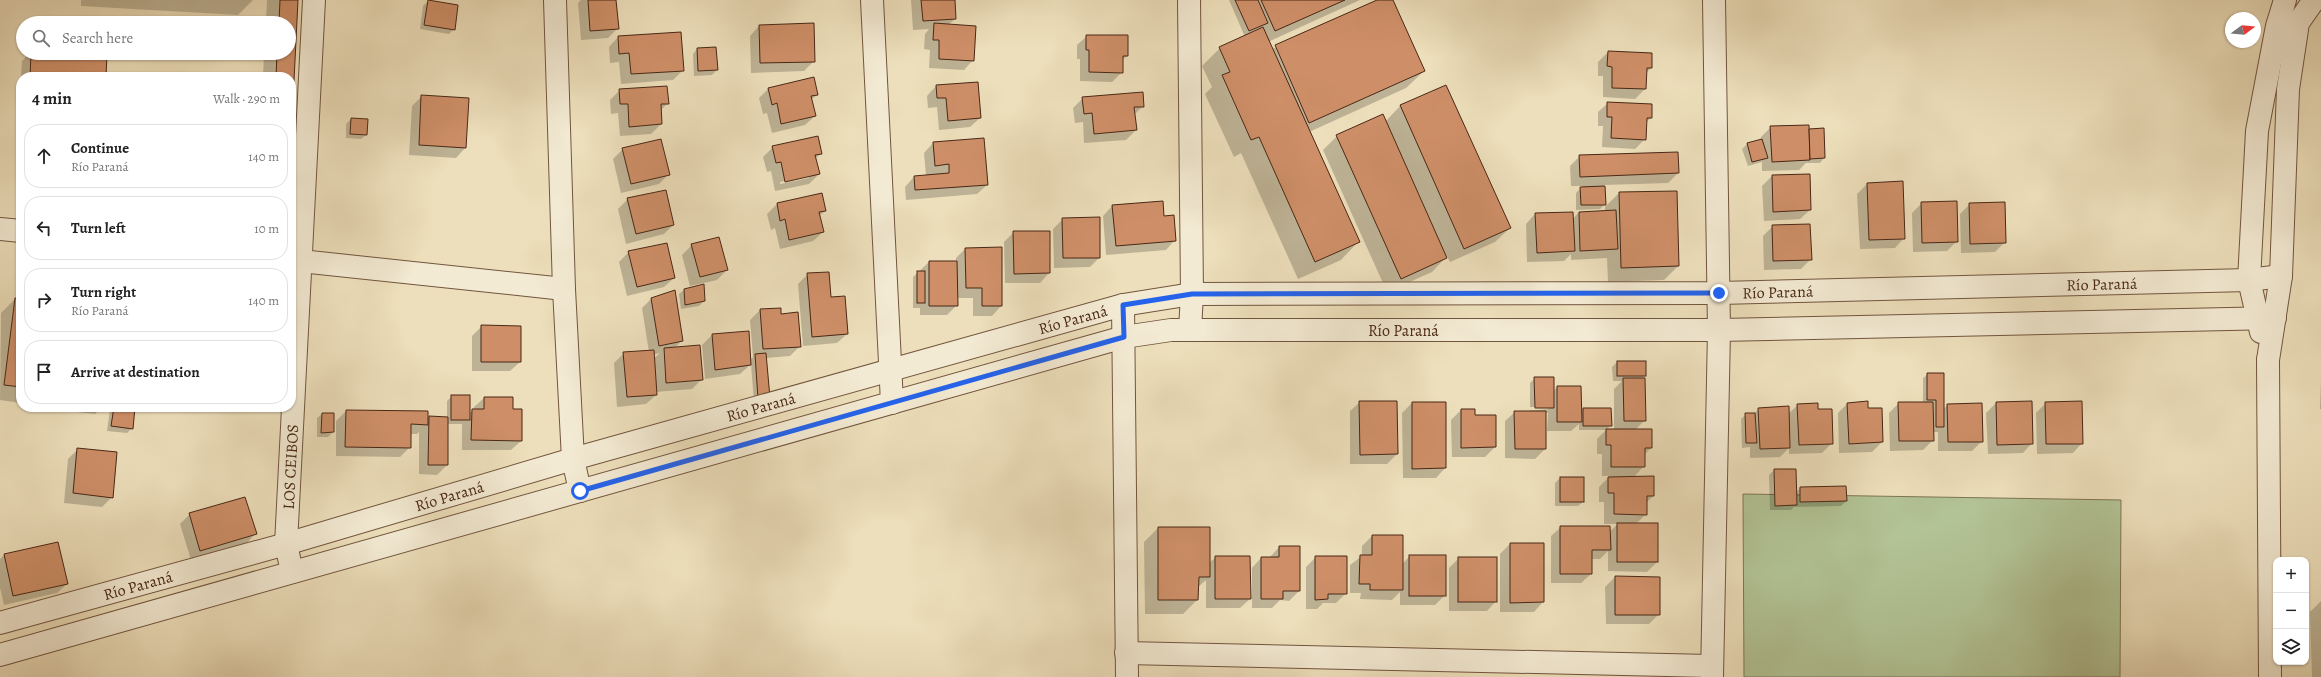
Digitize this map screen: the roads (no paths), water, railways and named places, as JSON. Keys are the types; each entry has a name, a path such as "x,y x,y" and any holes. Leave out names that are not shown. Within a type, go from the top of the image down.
{"street":[{"name":"LOS CEIBOS","path":"296,261 314,0"},
{"path":"555,0 564,289 573,459 580,491"},
{"path":"872,0 892,403"},
{"path":"1189,0 1192,294 1190,330"},
{"path":"1126,653 1711,672 1719,330 1714,0"},
{"path":"2270,677 2268,360 2266,318 2249,280 2257,131 2277,26 2285,0"},
{"path":"2266,318 2281,276 2288,89 2298,24 2314,0"},
{"path":"0,229 16,231"},
{"path":"296,261 564,289"},
{"name":"Río Paraná","path":"0,623 286,544 573,459 1123,305 1192,294 1719,293 2249,280 2281,276"},
{"path":"1123,305 1126,677"},
{"name":"Río Paraná","path":"0,655 1124,337 1172,330 1719,330 2266,318"},
{"name":"LOS CEIBOS","path":"291,412 286,544 292,572"}]}
